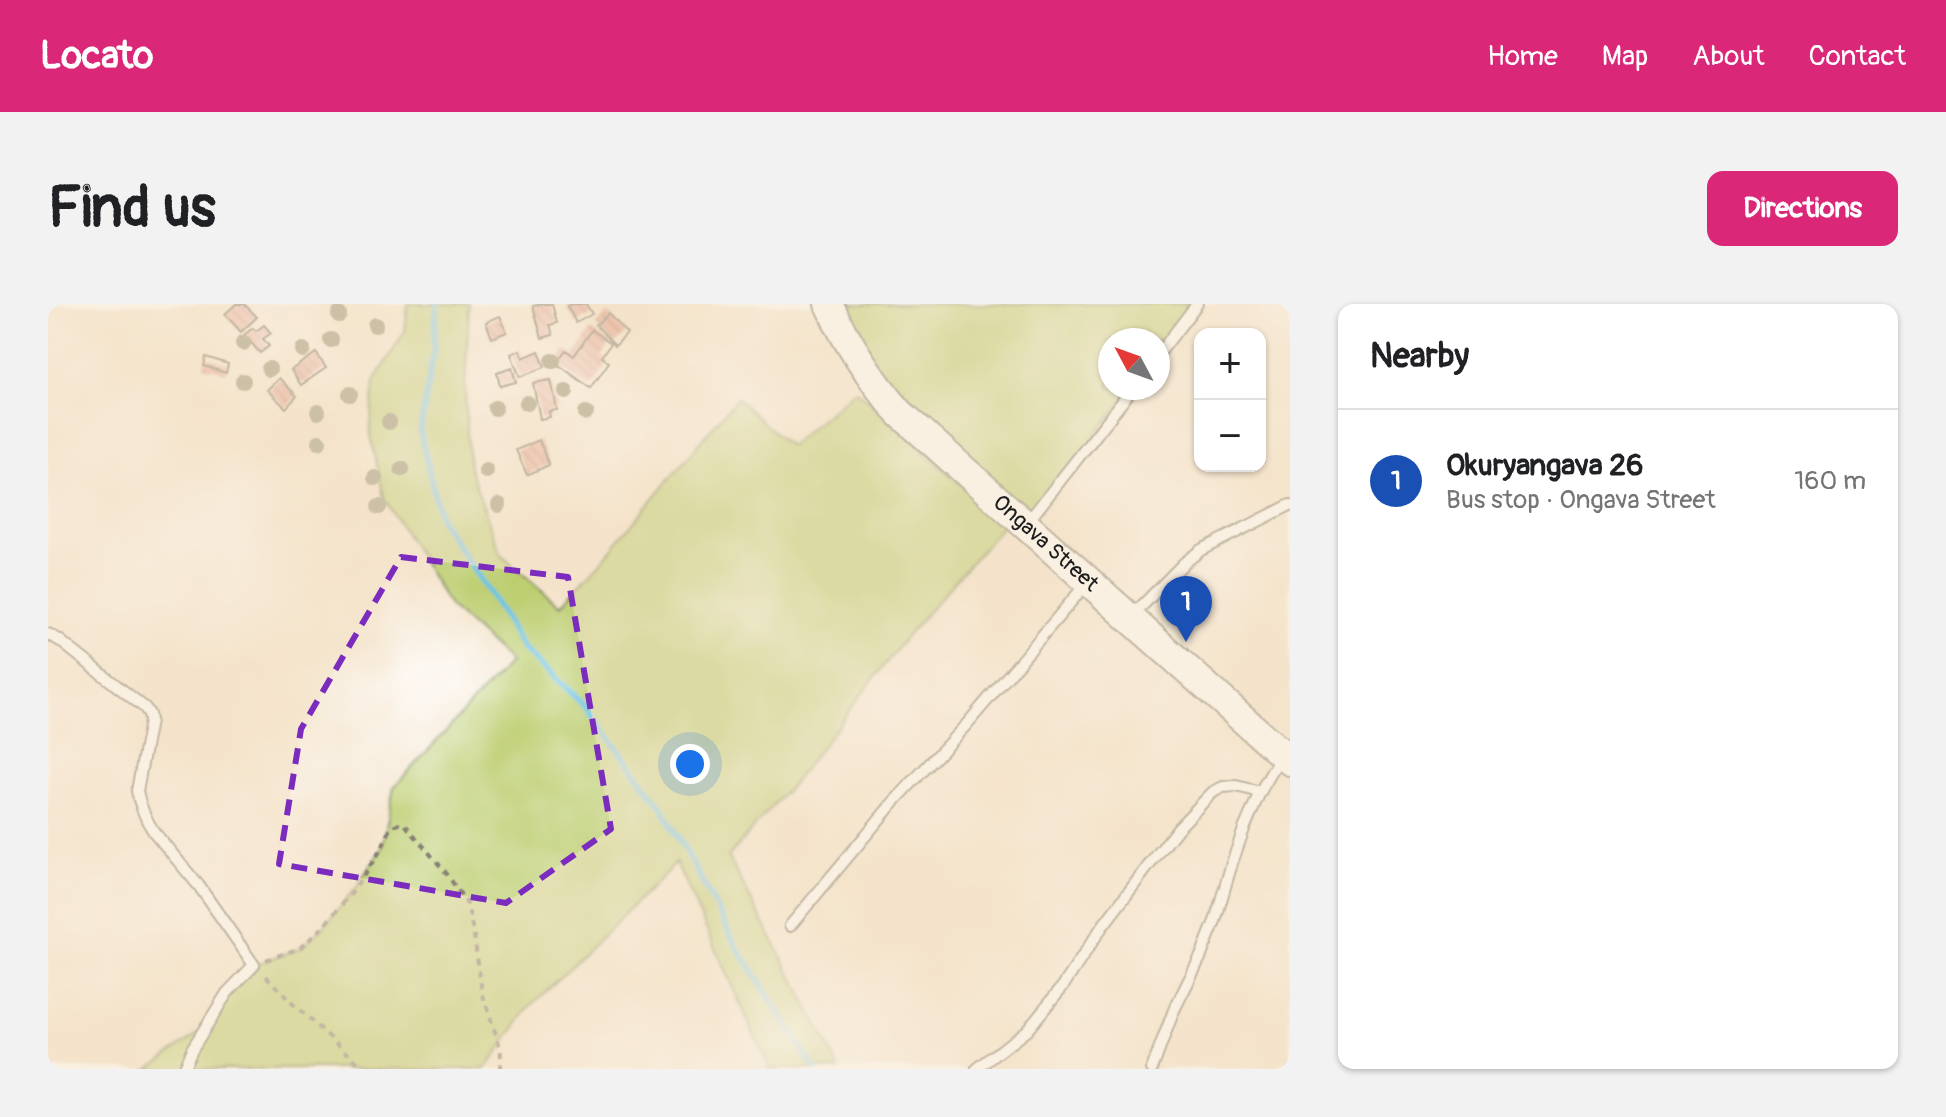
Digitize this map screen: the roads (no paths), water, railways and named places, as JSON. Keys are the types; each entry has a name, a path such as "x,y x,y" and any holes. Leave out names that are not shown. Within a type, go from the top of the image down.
{"street":[{"name":"Ongava Street","path":"829,304 879,388 900,413 1286,758"}],"lane":[{"path":"1170,339 1197,304"},
{"path":"1025,526 1124,400"},
{"path":"1129,619 1201,550 1290,505"},
{"path":"790,926 892,804 967,724 1088,581"},
{"path":"48,634 149,714 137,791 139,802 154,832 199,886 254,965 227,993 183,1069"},
{"path":"1152,1069 1174,1010 1215,921 1232,863 1260,792 1286,758"},
{"path":"977,1069 1027,1030 1063,986 1102,927 1178,828 1213,792 1236,786 1260,792"}],"waterway":[{"path":"437,304 433,353 420,432 440,520 522,648 585,706 662,807 736,945 815,1069"}],"place":[{"name":"Okuryangava 26","path":"1186,642"}]}
